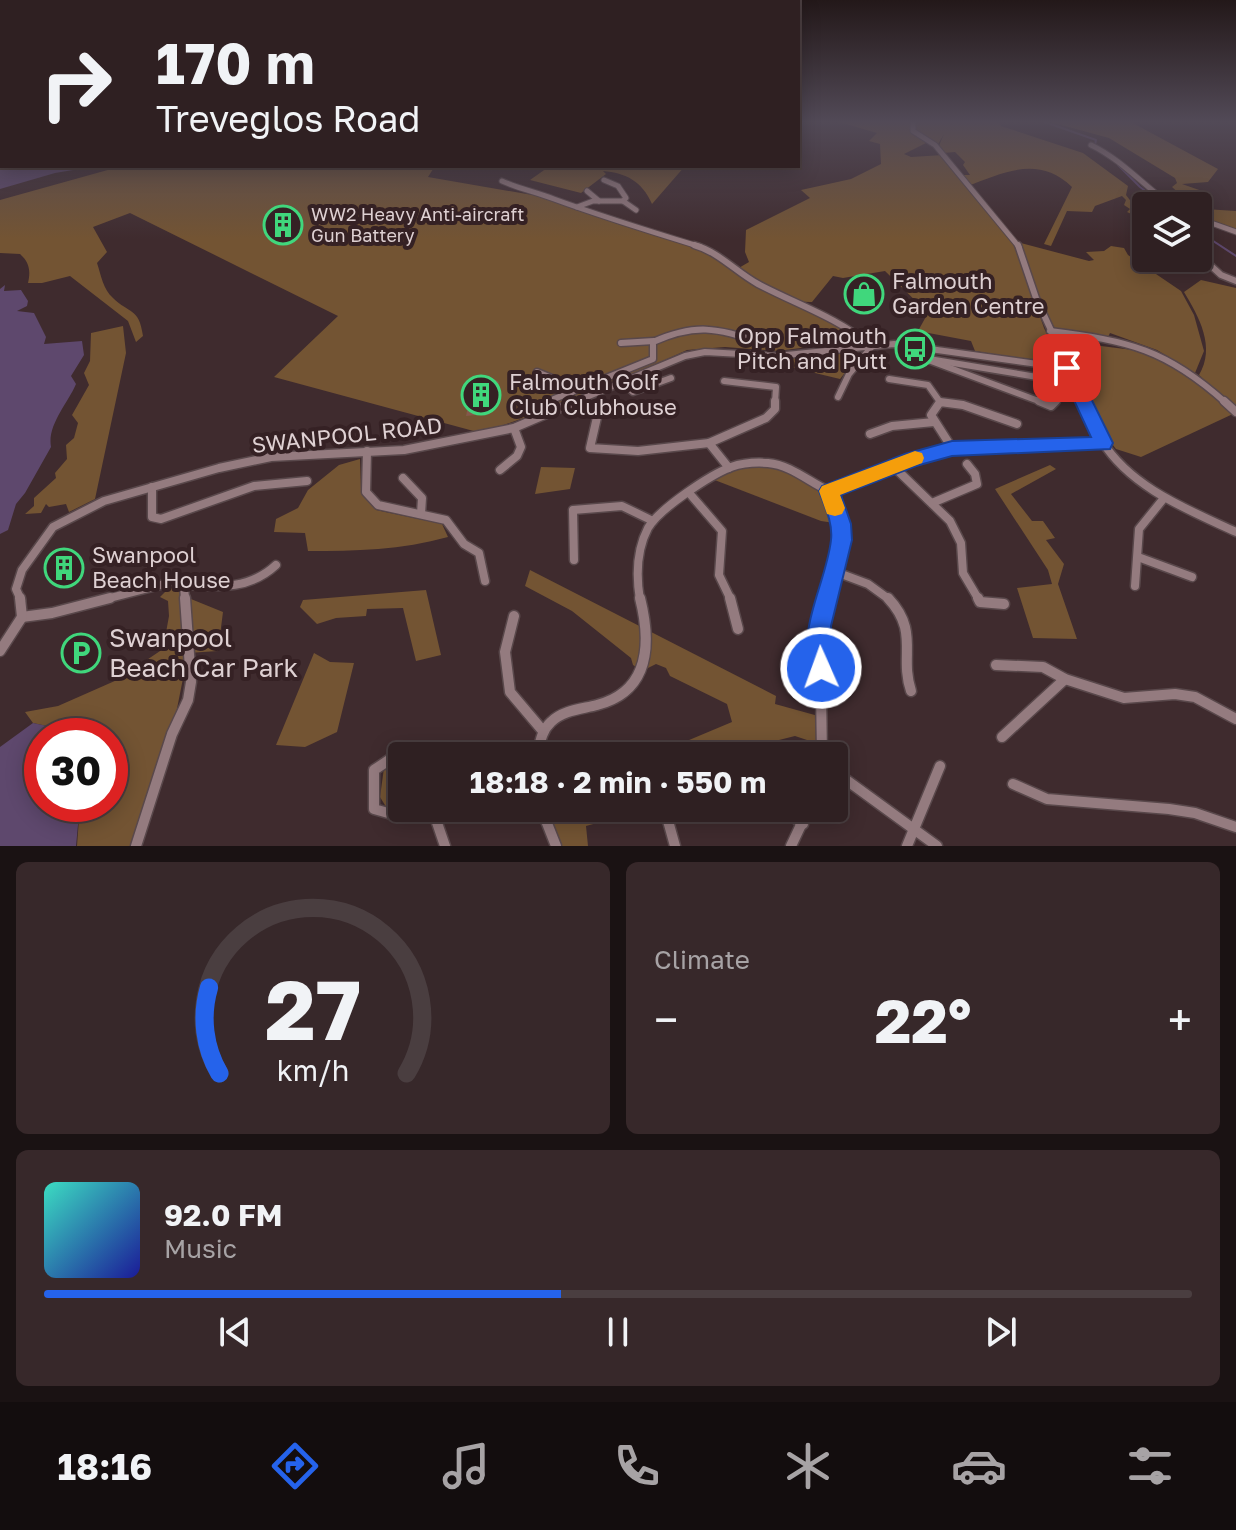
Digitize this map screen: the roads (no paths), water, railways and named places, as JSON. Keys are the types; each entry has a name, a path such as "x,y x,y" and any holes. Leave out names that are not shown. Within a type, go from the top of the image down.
{"street":[{"path":"948,160 977,199 1017,241 1050,331 1103,443 1129,470 1164,498 1236,532"},
{"path":"1115,160 1152,192"},
{"path":"604,180 624,192 626,198 623,201"},
{"path":"502,181 527,193 546,196 709,249 756,283 833,319 871,344 849,374 838,397"},
{"path":"587,191 599,201"},
{"path":"577,207 584,202 623,201 636,210"},
{"path":"1214,224 1236,232"},
{"path":"1212,267 1221,275 1236,281"},
{"path":"621,343 654,341 684,329 710,326 759,342"},
{"path":"1050,331 1130,341 1149,347 1196,375 1236,412"},
{"path":"554,399 653,359 651,346 654,341"},
{"name":"SWANPOOL ROAD","path":"22,617 22,603 16,589 22,570 53,527 104,501 271,457 446,444 514,428 690,354 777,356 871,344 902,345 1067,368"},
{"path":"902,345 907,353 1031,402 1051,406 1057,400 1056,387 1049,379 923,358"},
{"path":"537,372 559,381 571,393"},
{"path":"624,384 633,392 671,378"},
{"path":"889,379 928,385 940,402 963,405 1017,424"},
{"path":"598,413 590,448 638,451 709,443 766,418 775,409 776,387 724,381"},
{"path":"940,402 931,415 952,448"},
{"path":"870,434 892,426 934,422"},
{"path":"500,470 517,456 521,447 514,428"},
{"path":"709,443 729,468"},
{"path":"829,491 952,448 1103,443"},
{"path":"367,451 366,492 378,505 446,520 464,544 479,553 485,581"},
{"path":"540,742 543,731 565,712 607,703 628,689 643,664 650,634 637,570 640,546 653,521 729,468 774,464 799,472 829,491 841,524 842,540 836,572 820,626 822,742"},
{"path":"932,503 977,484 975,474 967,464"},
{"path":"894,467 950,521 961,543 963,573 980,602 1004,604"},
{"path":"403,478 422,498 421,514"},
{"path":"152,487 152,517 161,519 254,486 307,481"},
{"path":"690,494 722,531 719,575 731,600 738,629"},
{"path":"1135,586 1139,529 1164,498"},
{"path":"574,560 573,510 622,506 653,521"},
{"path":"1138,557 1192,577"},
{"path":"0,651 22,617 52,613 176,581 184,585 233,587 254,583 266,577 276,565"},
{"path":"836,572 868,583 885,593 900,615 909,637 905,674 911,691"},
{"path":"136,846 168,745 188,700 191,682 184,585"},
{"path":"514,616 505,652 510,692 543,731"},
{"path":"996,665 1043,667 1065,679 1124,698 1175,694 1195,697 1236,719"},
{"path":"1002,737 1065,679"},
{"path":"388,761 374,770 374,809 388,817"},
{"path":"907,846 940,766"},
{"path":"848,781 937,846"},
{"path":"1013,784 1047,799 1169,809 1195,813 1236,827"},
{"path":"436,822 445,846"},
{"path":"547,822 556,846"},
{"path":"668,822 675,846"},
{"path":"791,846 803,824 800,822"}],"waterway":[{"path":"1118,165 1147,192"},
{"path":"1212,240 1236,256"}],"place":[{"name":"WW2 Heavy Anti-aircraft Gun Battery","path":"283,225"},
{"name":"Falmouth Garden Centre","path":"864,294"},
{"name":"Opp Falmouth Pitch and Putt","path":"915,349"},
{"name":"Falmouth Golf Club Clubhouse","path":"481,395"},
{"name":"Swanpool Beach House","path":"64,568"},
{"name":"Swanpool Beach Car Park","path":"81,653"}]}
